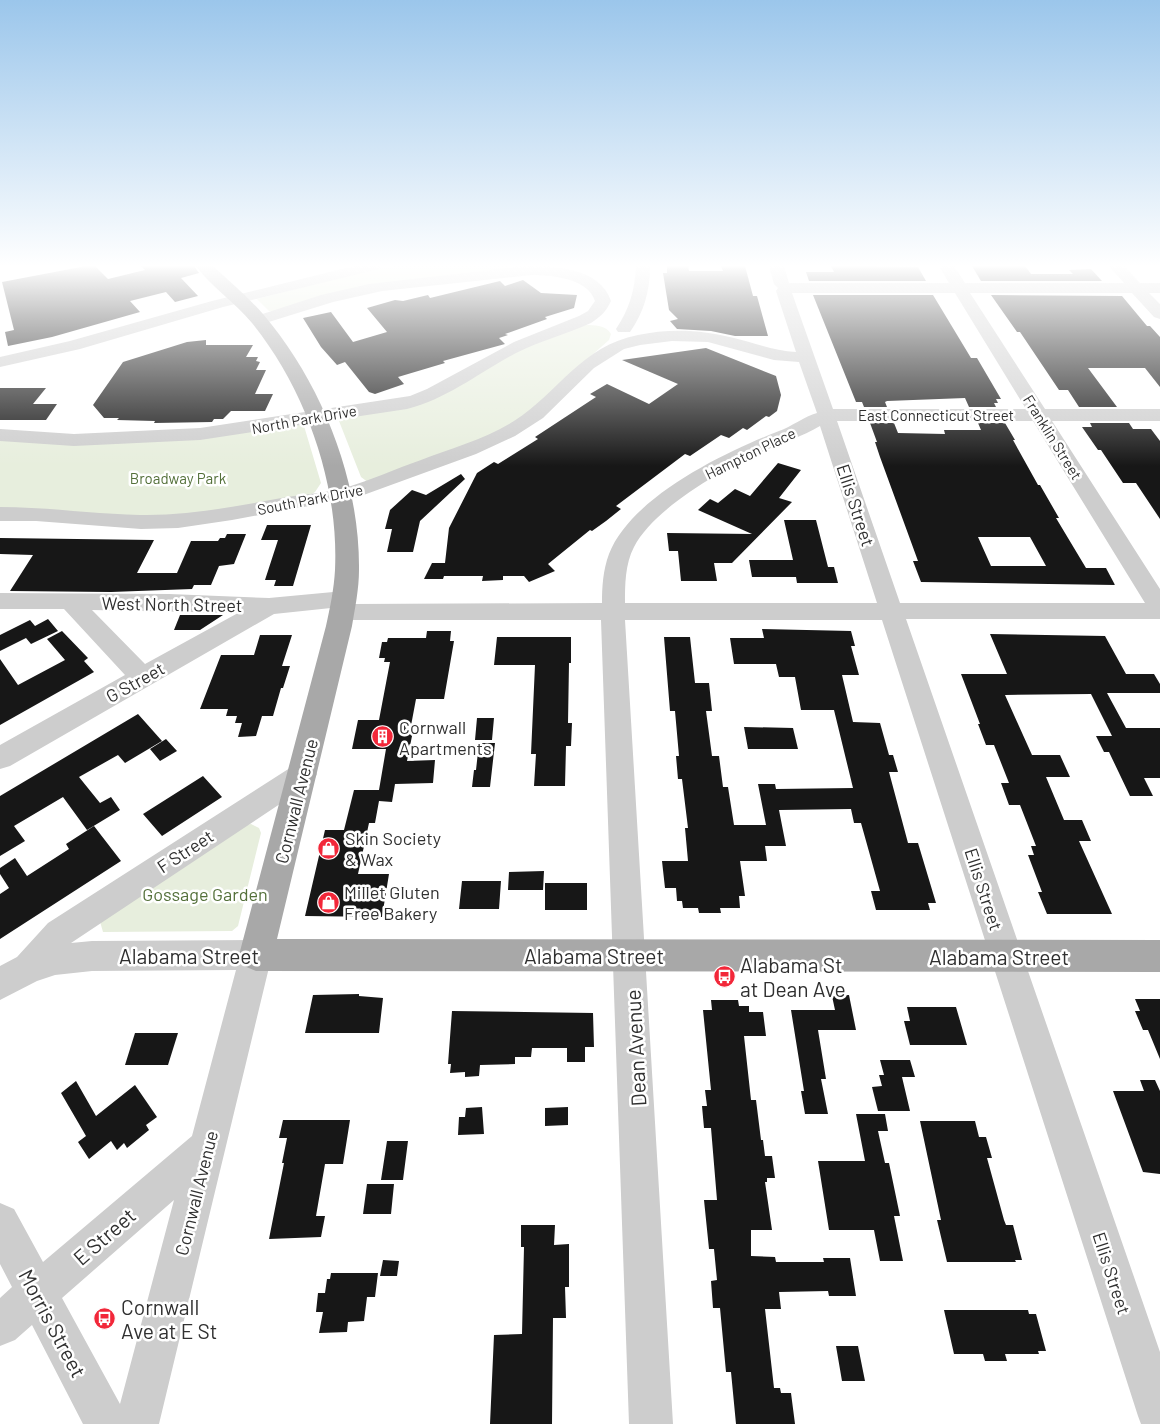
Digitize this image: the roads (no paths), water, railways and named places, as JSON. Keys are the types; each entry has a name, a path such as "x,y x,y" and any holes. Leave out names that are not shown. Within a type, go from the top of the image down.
{"main road":[{"name":"Cornwall Avenue","path":"256,955 303,774 343,606 348,555 340,495 332,461 314,416 291,369 267,332"},
{"name":"Alabama Street","path":"256,955 1160,956"}],"street":[{"path":"0,362 119,332"},
{"name":"North Park Drive","path":"0,435 74,440 162,437 232,431 314,416 389,406 426,398 469,372 517,347 553,332"},
{"path":"627,332 631,334"},
{"name":"Ellis Street","path":"799,332 1160,1416"},
{"name":"Franklin Street","path":"988,332 1160,609"},
{"name":"South Park Drive","path":"0,514 46,514 112,521 166,522 223,516 340,495 372,486 414,469 466,452 508,433 547,406 592,360 631,334 695,336 729,342 773,355 806,356"},
{"name":"East Connecticut Street","path":"826,416 1160,415"},
{"name":"Hampton Place","path":"613,611 616,570 622,548 643,522 663,504 706,473 729,460 826,416"},
{"name":"West North Street","path":"0,601 613,611 1160,609"},
{"path":"71,602 143,678"},
{"name":"G Street","path":"0,758 269,606"},
{"name":"Dean Avenue","path":"613,611 651,1424"},
{"name":"F Street","path":"0,984 29,968 59,933 303,774"},
{"name":"Alabama Street","path":"29,968 55,960 92,956 256,955"},
{"name":"Cornwall Avenue","path":"137,1424 256,955"},
{"name":"E Street","path":"0,1325 208,1147"},
{"name":"Morris Street","path":"0,1223 106,1424"}],"place":[{"name":"Cornwall Apartments","path":"383,737"},
{"name":"Skin Society & Wax","path":"329,848"},
{"name":"Millet Gluten Free Bakery","path":"328,902"},
{"name":"Alabama St at Dean Ave","path":"724,976"},
{"name":"Cornwall Ave at E St","path":"105,1318"}],"park label":[{"name":"Broadway Park","path":"178,478"},
{"name":"Gossage Garden","path":"205,894"}]}
